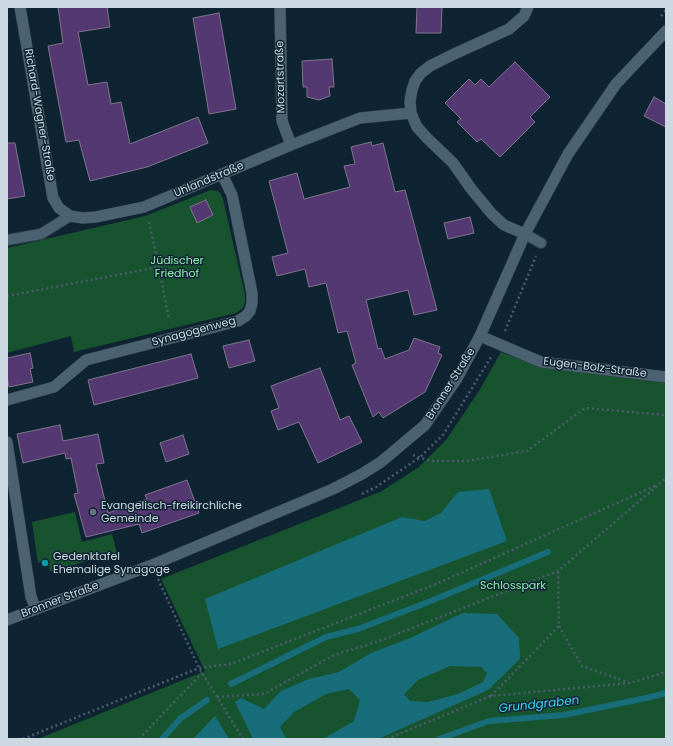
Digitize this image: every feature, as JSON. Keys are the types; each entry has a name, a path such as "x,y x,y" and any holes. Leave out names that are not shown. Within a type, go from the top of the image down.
{"street":[{"name":"Richard-Wagner-Straße","path":"20,7 53,198 59,208 70,216"},
{"name":"Mozartstraße","path":"280,7 282,121 291,145"},
{"path":"525,234 504,225 492,214 472,190 453,163 417,127 411,113 410,101 415,81 421,73 435,63 509,29 526,12"},
{"name":"Bronner Straße","path":"7,620 152,565 333,490 381,462 425,425 456,380 480,336 525,234 572,147 616,84 666,31"},
{"name":"Uhlandstraße","path":"70,216 96,218 144,207 291,145 360,118 411,113"},
{"name":"Synagogenweg","path":"7,400 54,387 86,360 238,321 246,316 250,311 252,293 232,195 222,174"},
{"name":"Eugen-Bolz-Straße","path":"480,336 541,362 666,377"},
{"path":"7,442 31,597 36,608"}],"lane":[{"path":"7,240 41,234 70,216"},
{"path":"525,234 541,243"}],"path":[{"path":"149,222 160,267 169,320"},
{"path":"7,296 160,267"},
{"path":"398,448 419,458 430,461 467,461 527,451 586,408 666,415"},
{"path":"217,697 264,694 334,655 379,641 558,570 666,478"},
{"path":"24,739 199,668 231,664 436,584 655,486"},
{"path":"152,565 199,668 243,739"},
{"path":"558,570 559,626 582,666 630,683"},
{"path":"491,696 559,626"},
{"path":"387,739 491,696 630,683 666,672"},
{"path":"139,739 202,673"}],"green space":[{"name":"Jüdischer Friedhof","path":"211,190 218,191 223,199 245,295 243,308 236,313 74,352 71,336 7,353 7,248 145,216"},
{"name":"Schlosspark","path":"501,352 539,367 666,382 666,739 38,739 205,671 161,579 382,491 419,467 446,440 479,391"},
{"path":"75,512 82,542 112,534 117,553 50,571 48,560 38,563 32,522"}],"water":[{"path":"489,489 507,541 218,649 205,599 402,517 425,521 441,513 458,492"},
{"path":"463,613 497,614 519,638 520,659 488,690 378,739 323,739 354,721 360,700 349,689 326,694 294,712 280,727 286,739 253,739 235,702 241,698 264,709 281,691 309,679 339,672 371,653 408,639","holes":["450,666 481,667 487,673 483,682 458,694 428,702 410,701 404,694 418,680"]},
{"path":"215,716 229,739 193,739"}],"building":[{"path":"58,7 107,7 110,27 78,32 88,85 107,82 111,104 121,102 130,144 198,117 208,143 147,167 90,181 79,140 66,142 48,46 63,43"},
{"path":"417,7 442,7 441,33 416,33"},
{"path":"219,13 236,109 209,114 193,18"},
{"path":"332,59 334,87 329,87 330,96 319,100 307,97 307,87 303,87 302,61"},
{"path":"515,62 550,97 530,117 535,122 500,157 481,139 477,142 457,122 461,119 445,103 469,79 475,85 481,79 489,87"},
{"path":"654,97 666,104 666,127 644,116"},
{"path":"371,142 372,146 383,143 395,192 405,190 437,310 414,315 408,290 366,300 378,349 381,348 385,359 409,350 414,338 440,347 438,353 442,355 425,392 383,418 379,412 373,417 352,365 356,363 347,331 338,333 326,283 309,287 305,269 277,276 272,257 288,253 269,181 297,173 304,199 350,187 344,166 355,164 351,147"},
{"path":"7,143 15,143 25,196 7,199"},
{"path":"206,200 213,215 197,223 190,207"},
{"path":"470,217 474,233 448,239 444,223"},
{"path":"249,340 255,361 229,368 223,346"},
{"path":"30,353 33,368 30,369 33,382 9,387 7,376 7,358"},
{"path":"191,354 198,378 94,405 88,380"},
{"path":"320,368 340,420 349,416 362,442 318,463 299,422 278,430 271,411 279,408 271,386"},
{"path":"60,425 63,441 98,434 104,463 96,464 108,513 147,499 145,495 187,480 199,513 142,533 139,524 86,537 74,494 78,493 71,458 66,459 65,453 23,463 17,434"},
{"path":"183,435 189,454 166,462 160,443"}],"waterway":[{"path":"231,684 326,637 358,629 431,601 548,552"},
{"name":"Grundgraben","path":"439,739 489,721 564,715 666,693"},
{"path":"162,739 181,718 207,700"}],"place":[{"name":"Evangelisch-freikirchliche Gemeinde","path":"93,512"},
{"name":"Gedenktafel Ehemalige Synagoge","path":"45,563"}]}
